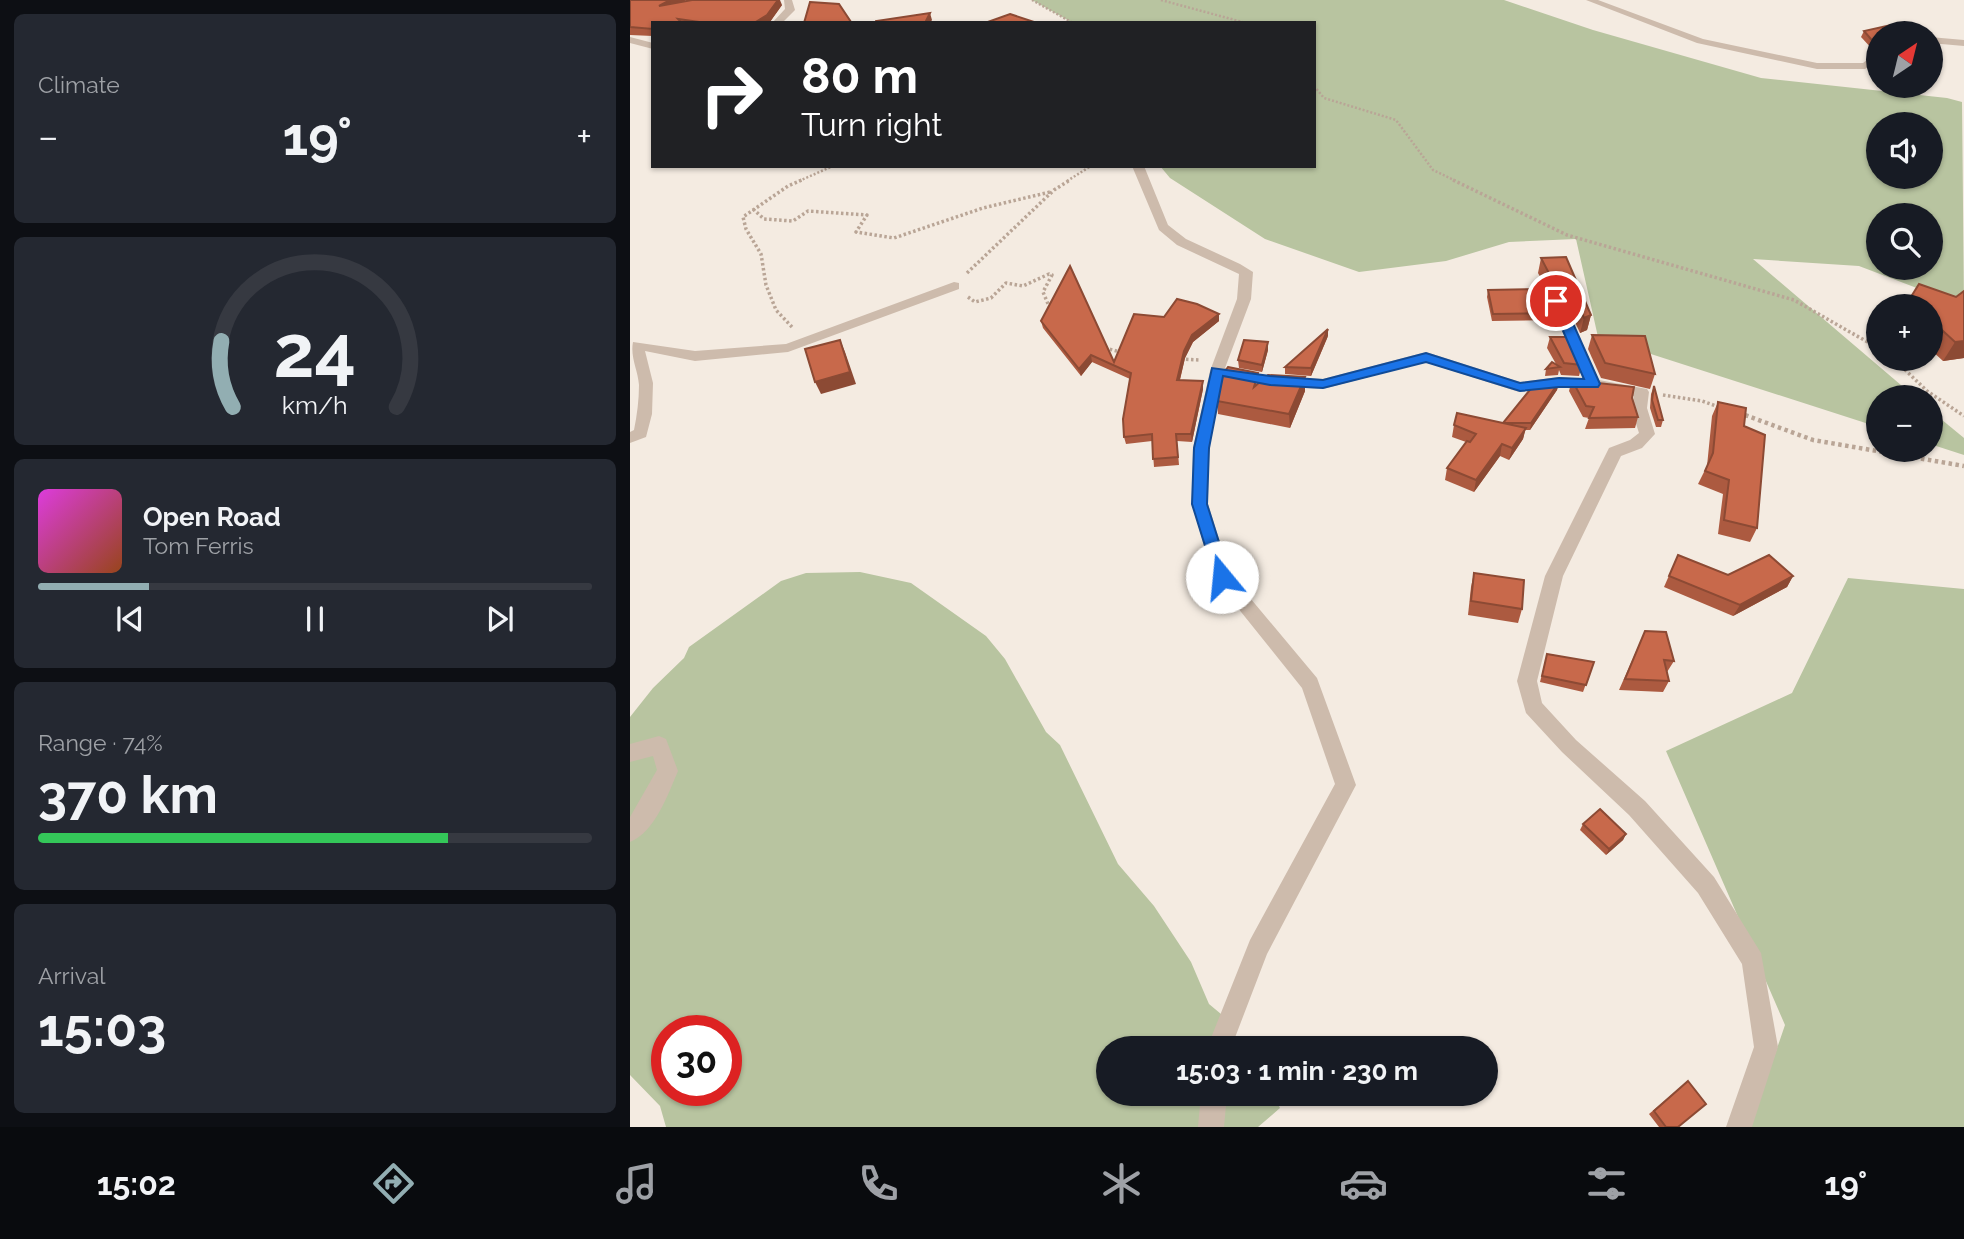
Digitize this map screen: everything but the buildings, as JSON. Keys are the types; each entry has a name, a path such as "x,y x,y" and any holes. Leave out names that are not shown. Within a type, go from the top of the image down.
{"street":[{"path":"778,21 790,10 788,0"},
{"path":"1590,0 1700,41 1805,64 1849,68 1866,65"},
{"path":"630,40 651,46"},
{"path":"1943,41 1964,43"},
{"path":"630,51 651,47"},
{"path":"1139,168 1162,226 1188,246 1227,261 1246,272 1244,299 1218,367 1201,448 1200,504 1222,577 1310,684 1346,785 1258,948 1224,1036"},
{"path":"630,438 641,433 645,416 646,380 636,355 638,345 695,356 788,348 954,286"},
{"path":"1556,301 1593,384"},
{"path":"1218,367 1270,381 1323,384 1426,357 1520,387 1559,382 1642,392 1639,408 1647,434 1636,444 1615,452 1583,513 1554,576 1527,681 1533,707 1569,746 1637,808 1706,885 1754,961 1766,1047 1739,1127"},
{"path":"630,753 659,745 668,771 643,819 630,832"},
{"path":"1211,1127 1213,1106"}],"path":[{"path":"1032,0 1069,21"},
{"path":"1161,0 1239,21"},
{"path":"1316,88 1324,98 1396,120 1433,170 1567,235 1794,300 1866,341"},
{"path":"806,342 776,310 766,285 761,254 746,229 743,217 788,186 828,168"},
{"path":"1053,315 1043,292 1052,275 1049,274 1023,286 1006,284 990,298 975,302 954,286 1055,190 1088,168"},
{"path":"754,209 764,219 793,221 808,211 867,215 856,232 894,238 983,208 1055,190"},
{"path":"1102,347 1112,352 1133,354"},
{"path":"1181,359 1218,367"},
{"path":"1907,371 1943,404 1964,416"},
{"path":"1642,392 1702,401 1727,410"},
{"path":"1739,414 1813,440 1964,466"}],"green space":[{"path":"1032,0 1504,0 1593,30 1761,78 1866,89 1866,98 1943,98 1962,102 1964,306 1943,298 1943,294 1932,294 1896,280 1943,280 1943,203 1866,203 1866,269 1753,259 1866,355 1866,371 1884,371 1901,385 1866,385 1866,423 1598,337 1576,239 1509,242 1446,261 1359,272 1265,239 1170,178 1162,168 1316,168 1316,21 1069,21"},
{"path":"1943,421 1964,438 1964,455 1943,448"},
{"path":"860,572 911,583 986,636 1005,659 1046,732 1060,745 1118,864 1154,906 1191,962 1209,1004 1221,1014 1235,1036 1096,1036 1096,1106 1280,1108 1258,1127 666,1127 660,1106 742,1106 742,1015 651,1015 651,1097 630,1075 630,717 653,688 684,658 689,647 781,581 806,573"},
{"path":"1848,578 1964,589 1964,1127 1750,1127 1785,1025 1666,751 1792,693"}],"route":[{"path":"1222,577 1200,504 1201,448 1217,371 1270,381 1323,384 1426,357 1520,387 1559,382 1593,384 1556,301"}]}
